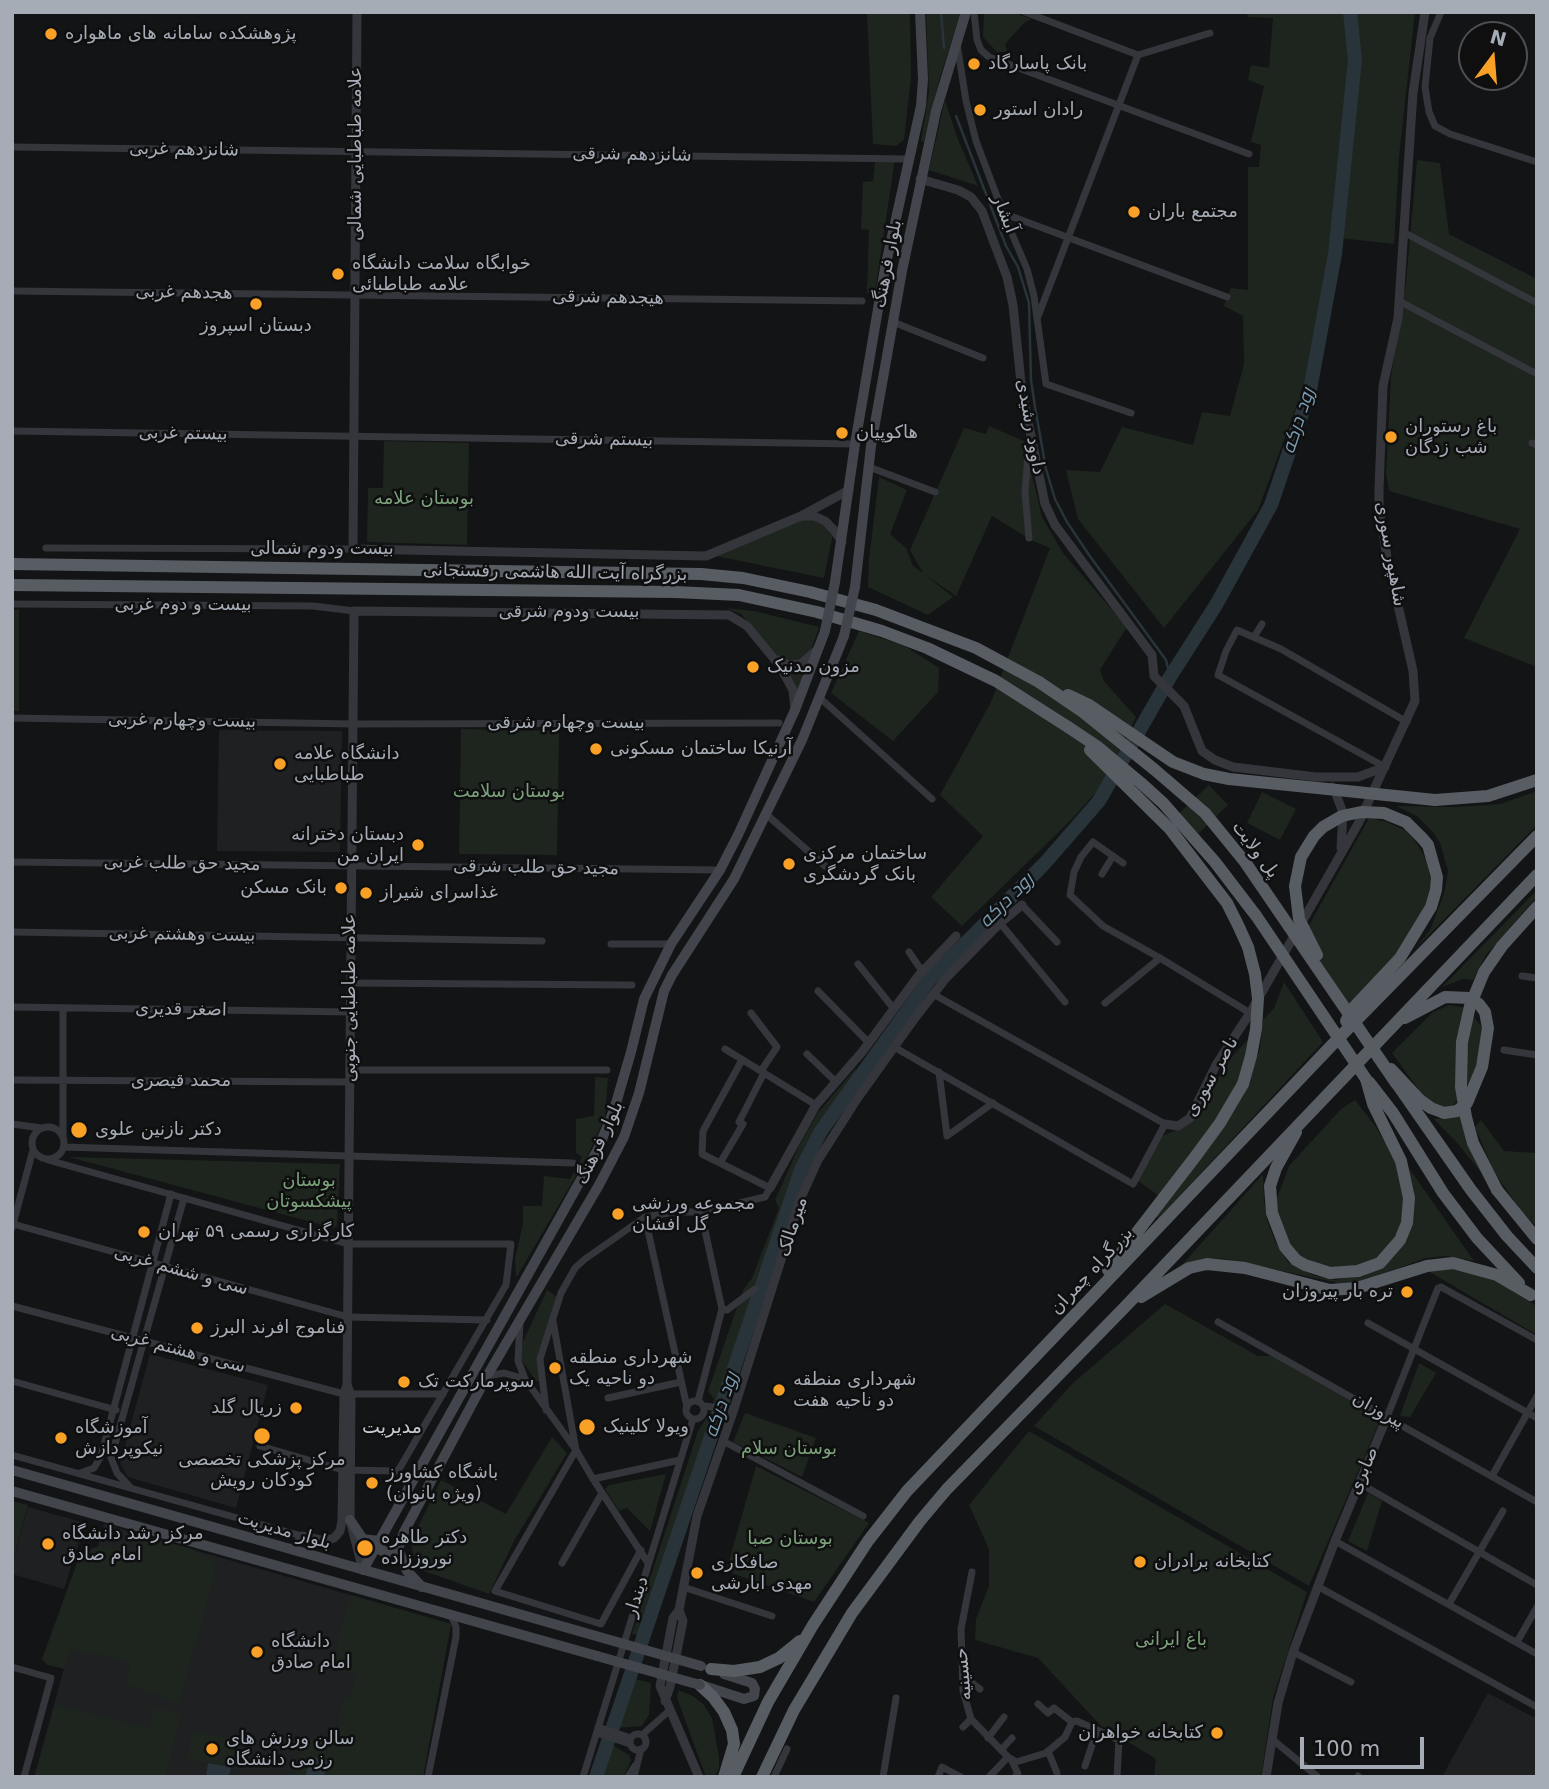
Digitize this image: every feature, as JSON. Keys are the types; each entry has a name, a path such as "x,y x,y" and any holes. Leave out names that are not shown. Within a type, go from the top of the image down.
{"highway":[{"path":"12,557 55,564"},
{"name":"بزرگراه آیت الله هاشمی رفسنجانی","path":"12,564 701,574 810,592 877,610 976,648 1039,682"},
{"name":"بزرگراه آیت الله هاشمی رفسنجانی","path":"12,586 706,592 772,601 817,611 882,631 927,648 996,681 1068,727"},
{"path":"1039,682 1089,705 1173,762 1204,774 1434,800 1488,796 1537,780"},
{"name":"پل ولایت","path":"1039,682 1083,712 1205,814 1245,862 1471,1190 1507,1236 1537,1268"},
{"path":"1068,727 1098,747 1163,803 1215,862 1257,917 1393,1113 1443,1193 1477,1238 1534,1297"},
{"path":"1068,727 1170,829 1227,903 1248,947 1258,998 1251,1056 1243,1084 1208,1140 1102,1278 1089,1299"},
{"path":"1332,1045 1353,1007 1400,958 1431,907 1436,890 1434,861 1422,838 1406,822 1384,813 1361,812 1342,816 1323,827 1307,847 1297,874 1298,919 1337,995"},
{"name":"بزرگراه چمران","path":"733,1777 768,1702 813,1625 868,1541 900,1499 1332,1045 1537,835"},
{"path":"762,1777 794,1710 852,1613 906,1539 947,1489 1123,1309 1303,1117 1537,875"},
{"path":"1537,907 1502,946 1484,972 1470,1006 1462,1042 1461,1087 1465,1117 1473,1143 1497,1190 1537,1239"},
{"path":"1378,1056 1421,1101 1444,1113 1459,1110 1467,1103 1475,1087 1482,1067 1488,1028 1485,1012 1479,1004 1470,998 1445,997 1392,1025"},
{"path":"1303,1117 1276,1168 1270,1186 1272,1213 1281,1239 1296,1260 1323,1271 1348,1273 1374,1266 1386,1258 1400,1240 1407,1223 1409,1198 1401,1161 1373,1104 1367,1079"},
{"path":"1123,1309 1189,1268 1207,1264 1245,1268 1330,1290 1357,1288 1427,1266 1453,1263 1497,1275 1534,1297"},
{"path":"706,1668 734,1671 760,1667 779,1658 799,1643 813,1625"},
{"path":"700,1685 713,1696 732,1730 734,1744 724,1777"}],"main road":[{"name":"بلوار فرهنگ","path":"363,1570 598,1149 621,1087 644,999 671,944 720,870 738,835 795,710 819,648 835,582 885,268 920,106 923,79 920,12"},
{"name":"بلوار فرهنگ","path":"398,1549 416,1506 624,1137 639,1093 664,990 734,879 820,698 844,636 855,587 869,467 893,322 920,179 936,111 966,12"},
{"path":"907,159 920,179"},
{"name":"بلوار مدیریت","path":"12,1470 706,1668 748,1681 754,1685 755,1694 750,1699 743,1699 12,1490"},
{"path":"139,1526 132,1513 144,1507"},
{"path":"350,1520 363,1539 378,1541 382,1551 393,1552 398,1549 407,1571 422,1587"}],"street":[{"name":"علامه طباطبایی شمالی","path":"353,549 357,12"},
{"path":"974,12 977,40 981,50 989,57 1249,154"},
{"path":"1025,12 1138,55 1210,33"},
{"name":"شاهپور سوری","path":"1250,1013 1358,824 1415,701 1413,671 1387,556 1379,507 1383,386 1399,301 1413,93 1425,12"},
{"path":"1441,12 1430,38 1425,87 1429,112 1436,126 1450,134 1537,162"},
{"name":"آبشار","path":"957,44 973,127 1027,270 1034,296 1046,384 1131,413"},
{"path":"1037,320 1138,55"},
{"name":"شانزدهم غربی","path":"12,147 356,152"},
{"name":"شانزدهم شرقی","path":"356,152 907,159"},
{"name":"داوود رشیدی","path":"920,179 971,197 982,211 1012,296 1022,392 1045,504 1055,525 1137,631 1152,655 1154,676 1184,706 1199,747 1215,760 1242,769 1316,777"},
{"path":"1004,215 1227,297"},
{"path":"1405,233 1537,303"},
{"name":"هجدهم غربی","path":"12,291 355,295"},
{"name":"هیجدهم شرقی","path":"355,295 862,301"},
{"path":"1399,301 1537,374"},
{"path":"893,322 983,358"},
{"name":"بیستم غربی","path":"12,431 354,436"},
{"name":"بیستم شرقی","path":"354,436 855,444"},
{"path":"1029,538 1026,492 1028,455 1032,447"},
{"path":"869,467 935,492"},
{"name":"بیست ودوم شمالی","path":"46,548 353,549 706,555 801,516 849,490"},
{"path":"801,516 814,516 825,521 842,541"},
{"name":"بیست و دوم غربی","path":"12,604 313,606 354,611"},
{"name":"بیست ودوم شرقی","path":"354,611 720,614 737,619 747,626 769,652 788,678 793,690 795,710"},
{"name":"علامه طباطبایی جنوبی","path":"302,1536 325,1541 334,1538 338,1533 342,1521 346,1471 354,611"},
{"path":"1254,637 1262,624"},
{"path":"1385,767 1219,675 1226,651 1237,630 1281,649 1407,722"},
{"path":"769,652 782,663 795,666 809,659 819,648"},
{"path":"820,698 932,799"},
{"name":"بیست وچهارم غربی","path":"12,718 353,723"},
{"name":"بیست وچهارم شرقی","path":"353,723 779,723"},
{"path":"1316,777 1358,777 1385,767"},
{"path":"1316,777 1345,790 1360,800 1365,809"},
{"path":"1316,777 1329,784 1336,794 1344,821 1349,828 1358,824"},
{"path":"766,814 824,866"},
{"path":"1340,853 1344,821"},
{"path":"1123,863 1093,842 1081,857 1074,872 1070,895 1103,926 1250,1013"},
{"path":"1102,874 1113,856"},
{"name":"مجید حق طلب غربی","path":"12,862 352,866"},
{"name":"مجید حق طلب شرقی","path":"352,866 720,870"},
{"path":"1022,905 1057,942"},
{"name":"میرمالک","path":"699,1777 660,1686 673,1618 679,1610 697,1516 800,1200 818,1160 933,994 1000,923 1022,905"},
{"path":"1000,923 1065,1002"},
{"name":"بیست وهشتم غربی","path":"12,932 542,941"},
{"name":"میرمالک","path":"770,1188 816,1104 869,1043 922,971 956,936"},
{"path":"611,944 671,944"},
{"path":"909,951 922,971"},
{"path":"1105,1003 1160,958"},
{"path":"858,964 894,1009"},
{"path":"1522,976 1537,978"},
{"path":"351,983 632,985"},
{"path":"818,991 869,1043"},
{"path":"894,1047 1133,1184 1165,1124 933,994"},
{"name":"اصغر قدیری","path":"12,1007 350,1012"},
{"path":"48,1160 59,1156 64,1147 63,1008"},
{"path":"720,1163 743,1124 739,1122 777,1046 751,1013"},
{"name":"ناصر سوری","path":"1165,1124 1178,1126 1187,1122 1216,1065 1250,1013"},
{"path":"725,1049 816,1104"},
{"path":"1504,1050 1537,1055"},
{"path":"807,1054 836,1082"},
{"path":"546,1410 540,1359 565,1282 584,1259 645,1217 675,1212 701,1212 765,1196 770,1188 702,1154 703,1131 742,1060"},
{"path":"350,1070 607,1070"},
{"path":"939,1072 947,1136 993,1103"},
{"name":"محمد قیصری","path":"12,1080 350,1082"},
{"path":"12,1124 56,1129 63,1137"},
{"path":"13,1226 33,1150 32,1138 42,1128"},
{"path":"64,1147 573,1163"},
{"path":"33,1150 38,1156 48,1160 348,1244 511,1244 506,1285 398,1471 346,1471 260,1446"},
{"path":"80,1473 94,1468 99,1462 171,1194"},
{"path":"131,1488 117,1474 111,1458 184,1198"},
{"path":"645,1217 687,1413 693,1419 702,1417 705,1412 701,1404 722,1309 701,1212"},
{"name":"سی و ششم غربی","path":"13,1226 348,1317 487,1320"},
{"name":"صابری","path":"1266,1777 1278,1703 1293,1652 1435,1291 1441,1287 1537,1340"},
{"path":"722,1309 727,1310 755,1289"},
{"name":"سی و هشتم غربی","path":"12,1306 347,1391 443,1394"},
{"path":"520,1318 517,1361 525,1379 576,1450 648,1563"},
{"path":"552,1318 576,1450 495,1591 601,1624 640,1550"},
{"name":"پیروزان","path":"1218,1322 1537,1502"},
{"path":"1368,1323 1537,1418"},
{"path":"487,1377 504,1373 525,1379"},
{"path":"12,1381 124,1412"},
{"path":"608,1398 681,1382"},
{"path":"1492,1476 1537,1395"},
{"path":"687,1407 692,1401 730,1408"},
{"name":"دیندار","path":"583,1777 602,1731 648,1563 693,1419"},
{"path":"723,1441 863,1516"},
{"path":"12,1455 302,1536 293,1550"},
{"path":"593,1479 680,1460"},
{"path":"32,1475 40,1462"},
{"path":"50,1465 55,1482"},
{"name":"علامه طباطبایی جنوبی","path":"346,1471 350,1520 363,1570"},
{"path":"1359,1483 1537,1585"},
{"path":"562,1563 602,1493"},
{"path":"1449,1604 1503,1511"},
{"path":"1335,1541 1537,1654"},
{"name":"حسینیه","path":"972,1572 961,1618 963,1691 971,1719 1010,1759"},
{"path":"1317,1586 1537,1707"},
{"path":"683,1587 772,1616"},
{"path":"1517,1642 1537,1607"},
{"path":"428,1777 456,1637 453,1615"},
{"path":"1293,1652 1351,1682"},
{"path":"12,1667 51,1678 24,1777"},
{"path":"964,1677 979,1689"},
{"path":"883,1777 896,1698"},
{"path":"1038,1704 1048,1713 1054,1708 1072,1722 1077,1721 1119,1740 1117,1777"},
{"path":"642,1735 667,1705"},
{"path":"988,1738 1004,1717"},
{"path":"963,1727 971,1719"},
{"path":"989,1777 1010,1759 1048,1751 1065,1737 1072,1722"},
{"path":"1086,1766 1097,1730"},
{"path":"602,1731 630,1741 635,1749 641,1749"},
{"path":"630,1741 636,1734 642,1735"},
{"path":"628,1777 646,1743 642,1735"},
{"path":"1001,1750 1013,1738"},
{"path":"1273,1740 1318,1777"},
{"path":"774,1777 787,1749"},
{"path":"1048,1751 1057,1773"},
{"path":"1010,1759 1017,1774 1015,1777"},
{"path":"634,1777 635,1766"},
{"path":"938,1777 942,1767 961,1777"}],"shaded area":[{"name":"دانشگاه علامه طباطبایی","path":"219,730 342,731 340,852 217,851"},
{"path":"150,1354 268,1385 236,1508 128,1477 120,1464"},
{"name":"مرکز رشد دانشگاه امام صادق","path":"28,1507 85,1523 64,1589 12,1574 12,1564"},
{"name":"دانشگاه امام صادق","path":"104,1524 451,1624 423,1777 34,1777"},
{"path":"1488,1693 1537,1719 1537,1777 1442,1777"},
{"path":"311,1756 328,1761 324,1777 305,1777"},
{"path":"208,1763 231,1767 229,1777 206,1777"}],"green space":[{"path":"867,12 910,12 911,78 904,140 896,146 873,144"},
{"path":"926,12 961,12 940,77 924,142 921,141 929,91"},
{"path":"984,12 1013,12 1031,19 1005,44 1007,51 998,53 983,37"},
{"path":"1248,12 1415,12 1399,157 1394,244 1331,237 1308,375 1258,510 1164,628 1078,519 1066,470 1100,472 1122,427 1193,445 1202,412 1230,416 1244,364 1243,316 1224,306 1231,288 1248,290 1248,167 1259,167 1261,145 1251,142 1264,86 1248,80 1251,65 1269,68 1273,18 1247,17"},
{"path":"945,100 957,137 978,186 929,170"},
{"path":"895,159 875,292 867,293 869,230 861,229 863,182 873,181 875,161"},
{"path":"1417,160 1440,163 1449,234 1537,279 1537,667 1464,638 1520,529 1389,491 1386,473 1391,377 1406,282"},
{"path":"989,426 1024,441 1042,517 1063,553 1127,627 1100,670 1104,681 1136,717 1101,787 1070,821 962,926 931,897 983,836 940,795 991,702 1050,548 992,516 956,596 924,574 953,597 928,615 868,587 869,560 879,477 907,490 890,534 906,548 913,566 923,573 910,550 964,428 986,434"},
{"name":"بوستان علامه","path":"384,441 469,443 467,545 367,542 368,488 383,488"},
{"path":"808,518 828,526 833,534 824,578 716,556 783,526"},
{"path":"726,608 754,611 819,627 812,648 805,658 792,663 778,657 741,614"},
{"path":"19,609 19,711 12,711 12,610"},
{"path":"859,631 905,646 939,668 938,692 893,741 831,693"},
{"path":"809,662 795,696 782,665"},
{"name":"بوستان سلامت","path":"461,729 559,731 557,855 459,854"},
{"path":"1209,785 1228,805 1198,834 1178,814"},
{"path":"1537,791 1537,825 1414,950 1430,930 1444,894 1448,871 1440,843 1433,832 1417,816 1396,806 1457,807 1500,804"},
{"path":"1262,792 1296,809 1280,840 1247,823"},
{"path":"1369,818 1405,830 1414,839 1426,859 1432,885 1424,921 1351,1007 1303,936"},
{"path":"1537,890 1537,897 1486,955 1473,980 1463,979 1442,987"},
{"path":"1284,982 1323,1042 1158,1219 1156,1212 1235,1110 1249,1083 1260,1048 1263,1020 1274,1008"},
{"path":"1450,1005 1466,1008 1482,1027 1481,1046 1470,1091 1449,1108 1437,1107 1427,1101 1392,1053 1433,1012"},
{"path":"1250,1037 1237,1086 1220,1114 1159,1196 1137,1180 1162,1136 1188,1125 1230,1059"},
{"path":"855,1069 858,1071 805,1150 639,1636 632,1634 698,1431 710,1413 714,1399 708,1391 743,1290 752,1278 779,1208 775,1200 799,1146 817,1114"},
{"path":"595,1077 608,1078 605,1117 587,1157 516,1278 515,1258 523,1224 523,1206 542,1206 544,1176 570,1179 582,1157 576,1153 576,1119 594,1116"},
{"path":"1355,1100 1376,1127 1398,1164 1406,1201 1402,1226 1377,1261 1358,1267 1338,1268 1316,1264 1300,1256 1285,1238 1277,1215 1276,1201 1289,1166 1341,1109"},
{"path":"1459,1113 1488,1181 1434,1119"},
{"path":"1481,1120 1504,1151 1537,1153 1537,1227 1522,1212 1494,1172 1475,1127"},
{"name":"بوستان پیشکسوتان","path":"69,1157 340,1164 337,1225 334,1228"},
{"path":"1409,1168 1474,1261 1447,1256 1426,1258 1367,1280 1343,1284 1226,1259 1210,1258 1181,1266 1263,1174 1267,1220 1275,1241 1288,1262 1312,1275 1335,1280 1364,1275 1383,1265 1413,1205"},
{"path":"1448,1268 1491,1277 1521,1294 1537,1307 1537,1335 1428,1271"},
{"path":"547,1290 557,1297 538,1359 539,1381 536,1381 520,1358 521,1346"},
{"path":"1165,1304 1258,1356 1271,1356 1381,1418 1309,1586 1034,1426 1072,1384"},
{"path":"1419,1363 1436,1373 1410,1417 1400,1416"},
{"name":"بوستان سلام","path":"745,1413 816,1438 802,1477 733,1442"},
{"name":"باغ ایرانی","path":"1029,1431 1307,1592 1273,1698 1261,1777 1154,1777 1156,1759 1100,1725 1038,1658 975,1640 976,1619 989,1586 989,1549 969,1505"},
{"path":"552,1437 567,1453 514,1541 489,1594 424,1571 413,1553 411,1541 441,1480 506,1514"},
{"name":"بوستان صبا","path":"756,1466 869,1523 814,1602 726,1571"},
{"path":"666,1474 650,1531 627,1508 619,1511 605,1489 609,1485"},
{"path":"1368,1493 1382,1501 1367,1551 1348,1541"},
{"path":"12,1501 28,1505 12,1564"},
{"path":"142,1535 192,1549 216,1562 213,1582 179,1704 125,1684 130,1663 86,1651 85,1654 70,1650 65,1669 48,1665 42,1659 78,1560 92,1548 106,1546 137,1554"},
{"path":"351,1595 451,1624 423,1777 292,1777 306,1737 315,1739 337,1734 344,1697 350,1698 356,1675 336,1669 333,1660"},
{"path":"632,1678 651,1683 649,1715 642,1726 615,1728"},
{"path":"678,1690 693,1696 704,1705 712,1718 719,1757 719,1768 715,1777 706,1777 677,1698"},
{"path":"55,1705 149,1728 155,1707 181,1715 165,1776 35,1777"},
{"name":"سالن ورزش های رزمی دانشگاه","path":"192,1732 236,1739 231,1767 187,1759"},
{"path":"611,1744 629,1755 631,1760 624,1777 601,1777"}],"waterway":[{"path":"941,12 944,48"},
{"name":"رود درکه","path":"596,1777 801,1170 821,1131 930,979 1045,863 1099,801 1170,677 1216,605 1271,505 1310,390 1335,254 1355,60 1350,12"},
{"path":"956,116 1006,246 1018,267 1029,303 1031,380 1046,469 1055,499 1089,555 1166,660 1170,677"}],"place":[{"name":"پژوهشکده سامانه های ماهواره","path":"51,34"},
{"name":"بانک پاسارگاد","path":"974,64"},
{"name":"رادان استور","path":"980,110"},
{"name":"مجتمع باران","path":"1134,212"},
{"name":"خوابگاه سلامت دانشگاه علامه طباطبائی","path":"338,274"},
{"name":"دبستان اسپروز","path":"256,304"},
{"name":"هاکوپیان","path":"842,433"},
{"name":"باغ رستوران شب زدگان","path":"1391,437"},
{"name":"مزون مدنیک","path":"753,667"},
{"name":"آرنیکا ساختمان مسکونی","path":"596,749"},
{"name":"دانشگاه علامه طباطبایی","path":"280,764"},
{"name":"دبستان دخترانه ایران من","path":"418,845"},
{"name":"ساختمان مرکزی بانک گردشگری","path":"789,864"},
{"name":"بانک مسکن","path":"341,888"},
{"name":"غذاسرای شیراز","path":"366,893"},
{"name":"دکتر نازنین علوی","path":"79,1130"},
{"name":"مجموعه ورزشی گل افشان","path":"618,1214"},
{"name":"کارگزاری رسمی ۵۹ تهران","path":"144,1232"},
{"name":"تره بار پیروزان","path":"1407,1292"},
{"name":"فناموج افرند البرز","path":"197,1328"},
{"name":"شهرداری منطقه دو ناحیه یک","path":"555,1368"},
{"name":"سوپرمارکت تک","path":"404,1382"},
{"name":"شهرداری منطقه دو ناحیه هفت","path":"779,1390"},
{"name":"زریال گلد","path":"296,1408"},
{"name":"ویولا کلینیک","path":"587,1427"},
{"name":"مرکز پزشکی تخصصی کودکان رویش","path":"262,1436"},
{"name":"آموزشگاه نیکوپردازش","path":"61,1438"},
{"name":"باشگاه کشاورز (ویژه بانوان)","path":"372,1483"},
{"name":"مرکز رشد دانشگاه امام صادق","path":"48,1544"},
{"name":"دکتر طاهره نوروززاده","path":"365,1548"},
{"name":"کتابخانه برادران","path":"1140,1562"},
{"name":"صافکاری مهدی ابارشی","path":"697,1573"},
{"name":"دانشگاه امام صادق","path":"257,1652"},
{"name":"کتابخانه خواهران","path":"1217,1733"},
{"name":"سالن ورزش های رزمی دانشگاه","path":"212,1749"}],"district":[{"name":"مدیریت","path":"392,1428"}]}
